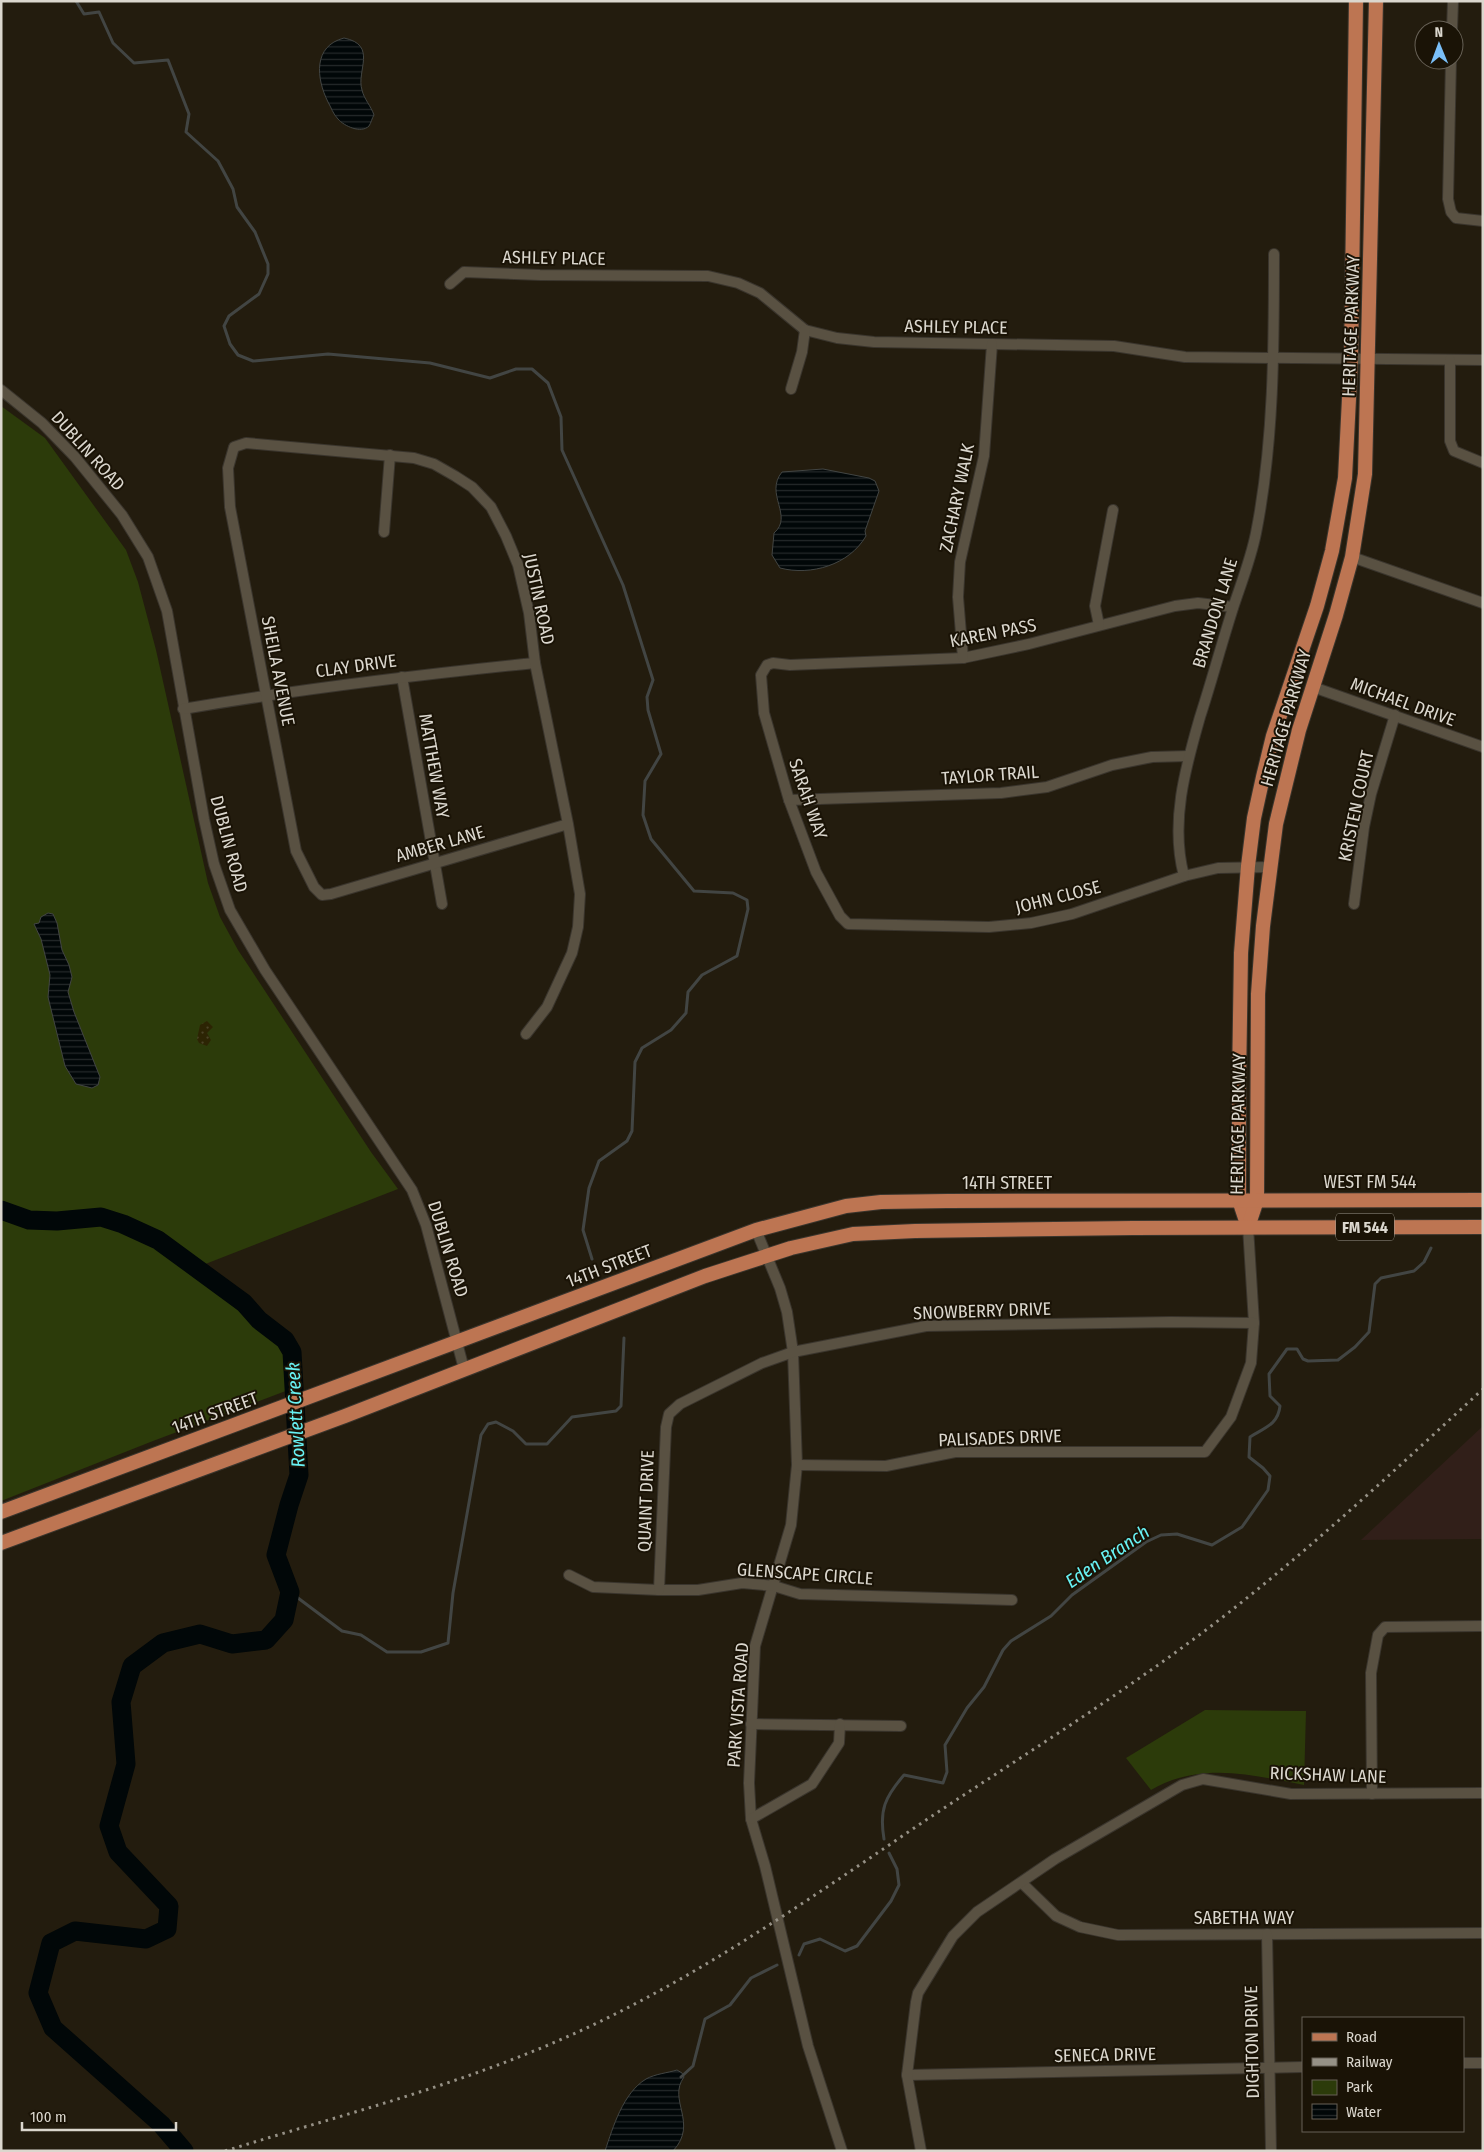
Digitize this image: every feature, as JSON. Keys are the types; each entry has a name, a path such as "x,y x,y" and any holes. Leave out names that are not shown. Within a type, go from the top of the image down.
{"main road":[{"name":"HERITAGE PARKWAY","path":"1248,1227 1239,1200 1240,953 1254,818 1271,744 1317,606 1332,551 1345,478 1350,359 1356,1"},
{"name":"HERITAGE PARKWAY","path":"1248,1227 1257,1200 1258,994 1263,926 1276,824 1299,730 1352,557 1365,474 1376,1"},
{"path":"1240,994 1258,994"},
{"name":"14TH STREET","path":"2,1512 756,1230 846,1206 881,1202 1257,1200"},
{"name":"WEST FM 544","path":"1257,1200 1483,1200"},
{"path":"7,1541 345,1416 705,1276 791,1248 852,1234 882,1232 1248,1227"},
{"name":"FM 544","path":"1248,1227 1483,1227"}],"street":[{"path":"1452,20 1453,1"},
{"path":"1451,70 1448,199 1451,212 1456,218 1469,221 1483,220"},
{"name":"BRANDON LANE","path":"1184,876 1177,845 1177,820 1189,756 1256,534 1263,489 1274,357 1274,254"},
{"name":"ASHLEY PLACE","path":"450,284 464,272 540,275 708,276 738,283 760,293 805,330 838,338 874,342 1114,346 1185,357 1483,360"},
{"path":"791,389 802,352 805,330"},
{"name":"ZACHARY WALK","path":"963,658 958,597 960,562 984,456 992,344"},
{"path":"1450,360 1450,441 1454,451 1483,463"},
{"name":"DUBLIN ROAD","path":"1,390 42,423 71,452 112,502 142,545 153,568 167,611 183,709 209,843 227,903 269,977 412,1190 426,1225 464,1369"},
{"name":"JUSTIN ROAD","path":"234,447 246,443 390,455 414,458 434,464 472,487 491,507 506,536 518,565 529,613 535,663 568,824 580,894 578,927 572,953 546,1007 526,1034"},
{"name":"SHEILA AVENUE","path":"234,447 228,468 230,507 296,851 314,887 322,895"},
{"path":"384,532 390,455"},
{"path":"1100,625 1095,606 1112,510"},
{"path":"1352,557 1483,603"},
{"name":"KAREN PASS","path":"761,675 767,665 773,663 963,658 992,653 1175,606 1198,603 1234,606"},
{"name":"CLAY DRIVE","path":"183,709 266,695 402,677 535,663"},
{"name":"SARAH WAY","path":"761,675 764,713 790,800 816,872 840,916 848,924"},
{"name":"MATTHEW WAY","path":"402,677 442,904"},
{"name":"MICHAEL DRIVE","path":"1313,687 1483,747"},
{"name":"KRISTEN COURT","path":"1354,904 1364,827 1371,794 1395,715"},
{"name":"TAYLOR TRAIL","path":"790,800 1000,794 1047,787 1112,765 1152,757 1189,756"},
{"name":"AMBER LANE","path":"322,895 331,894 568,824"},
{"name":"JOHN CLOSE","path":"848,924 989,926 1031,923 1072,914 1184,876 1218,868 1248,866 1270,868"},
{"path":"1248,1227 1254,1324"},
{"name":"PARK VISTA ROAD","path":"756,1230 780,1288 787,1312 793,1352 797,1465 792,1525 755,1646 749,1783 751,1819 765,1866 808,2046 842,2151"},
{"name":"SNOWBERRY DRIVE","path":"669,1414 680,1404 754,1367 793,1352 926,1326 1171,1322 1254,1324"},
{"name":"PALISADES DRIVE","path":"797,1465 886,1466 954,1452 1205,1452 1230,1417 1251,1363 1254,1324"},
{"name":"QUAINT DRIVE","path":"659,1590 666,1427 669,1414"},
{"name":"GLENSCAPE CIRCLE","path":"568,1575 593,1587 698,1590 742,1583 774,1586 800,1594 1012,1600"},
{"path":"1372,1794 1371,1674 1378,1635 1385,1627 1483,1626"},
{"path":"751,1724 901,1726"},
{"path":"751,1819 812,1784 839,1743 840,1724"},
{"name":"RICKSHAW LANE","path":"921,2151 907,2075 918,1993 953,1936 977,1912 1055,1860 1193,1780 1203,1779 1291,1794 1483,1793"},
{"name":"SABETHA WAY","path":"1022,1883 1056,1916 1080,1927 1118,1935 1483,1933"},
{"name":"DIGHTON DRIVE","path":"1266,1934 1271,2151"},
{"path":"1464,2063 1483,2063"},
{"name":"SENECA DRIVE","path":"907,2075 1302,2067"}],"shaded area":[{"path":"1483,1426 1483,1539 1361,1540"}],"green space":[{"path":"1,406 45,438 126,550 138,582 156,650 208,883 220,917 238,950 371,1152 398,1189 190,1270 285,1350 291,1389 1,1501"},
{"path":"1205,1710 1306,1711 1304,1785 1265,1777 1207,1773 1170,1781 1151,1790 1126,1758"}],"sand":[{"path":"207,1021 213,1027 207,1033 211,1040 207,1046 199,1043 197,1039 200,1025"}],"water":[{"path":"344,38 354,41 360,46 363,53 362,90 374,115 369,126 362,129 348,126 336,117 321,83 320,64 322,55 334,42"},
{"path":"823,469 869,478 875,481 879,491 865,531 866,536 850,554 828,566 804,570 780,568 772,555 774,533 781,519 776,488 777,480 782,472"},
{"path":"48,913 53,914 57,923 62,950 72,977 68,992 100,1077 98,1085 92,1088 76,1084 65,1066 48,997 50,975 41,939 34,924 39,923 41,917"},
{"path":"677,2070 684,2077 679,2094 683,2131 680,2141 673,2151 605,2151 620,2111 638,2085 646,2079"}],"waterway":[{"path":"76,1 84,14 99,12 113,43 134,63 168,60 189,114 186,132 218,161 233,189 237,207 255,232 268,264 268,274 259,294 229,316 224,326 230,344 238,355 253,361 328,354 430,363 490,378 516,369 532,369 548,383 561,417 562,450 623,585 653,680 647,697 648,710 661,754 645,781 643,815 651,839 694,891 733,893 747,900 748,909 737,956 702,975 688,992 686,1013 671,1030 642,1048 635,1062 632,1131 627,1141 599,1161 589,1188 583,1230 592,1259"},
{"name":"Rowlett Creek","path":"1,1210 29,1220 57,1221 101,1217 123,1224 158,1240 244,1303 259,1320 285,1340 292,1352 299,1475 276,1555 290,1592 284,1620 266,1640 232,1644 200,1634 163,1643 132,1666 121,1702 126,1764 109,1826 118,1852 169,1906 167,1929 146,1939 75,1931 51,1943 38,1993 53,2028 161,2124 184,2151"},
{"name":"Eden Branch","path":"884,1839 883,1812 892,1790 904,1775 943,1783 947,1772 945,1745 967,1708 984,1687 1003,1650 1011,1641 1051,1616 1072,1595 1146,1542 1161,1535 1177,1534 1212,1545 1242,1527 1268,1490 1270,1476 1249,1457 1250,1437 1270,1425 1279,1412 1280,1406 1270,1396 1269,1374 1287,1349 1297,1349 1303,1359 1308,1361 1338,1360 1355,1347 1369,1332 1375,1284 1381,1278 1414,1271 1424,1262 1431,1248"},
{"path":"290,1592 342,1631 361,1635 387,1652 421,1652 448,1643 453,1593 481,1435 488,1424 496,1422 513,1431 526,1444 547,1444 572,1417 616,1411 621,1406 624,1338"},
{"name":"Eden Branch","path":"799,1955 804,1944 820,1939 845,1951 857,1946 891,1901 899,1885 897,1869 889,1853"},
{"name":"Eden Branch","path":"681,2077 693,2066 705,2019 730,2005 751,1978 777,1965"}],"railway":[{"path":"225,2151 415,2094 508,2061 554,2043 599,2022 683,1978 804,1902 1073,1724 1183,1647 1254,1593 1321,1536 1483,1389"}]}
